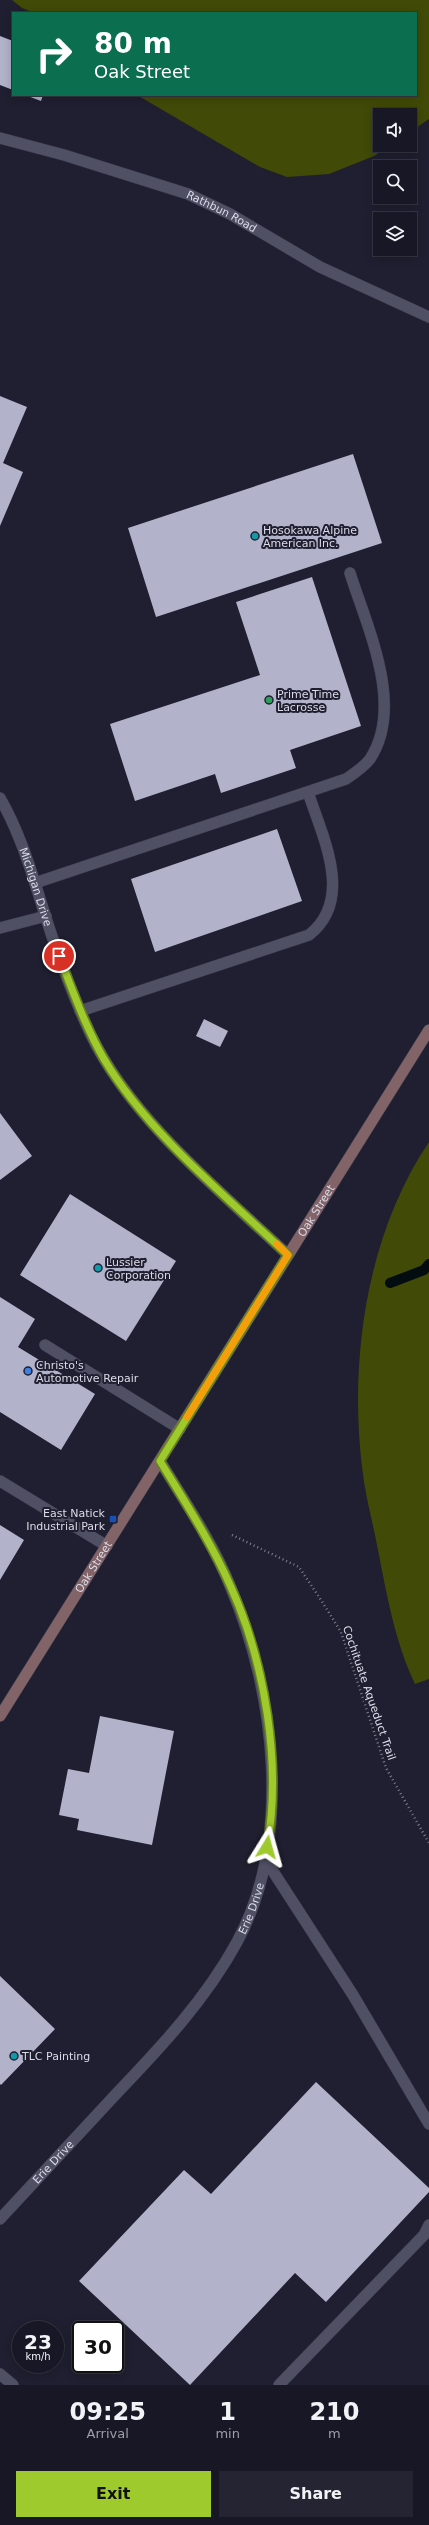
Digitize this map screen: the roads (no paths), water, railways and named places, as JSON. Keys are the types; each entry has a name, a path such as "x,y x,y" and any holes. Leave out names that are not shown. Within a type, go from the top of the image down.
{"main road":[{"name":"Oak Street","path":"0,1716 429,1030"}],"street":[{"name":"Rathbun Road","path":"0,138 64,155 188,194 230,214 320,266 429,317"},
{"path":"35,883 346,779 360,770 370,759 381,730 385,699 383,684 350,573"},
{"path":"80,1011 308,935 316,929 332,901 333,870 308,792"},
{"name":"Michigan Drive","path":"0,798 12,820 80,1011 104,1060 140,1109 181,1153 288,1255"},
{"path":"0,928 46,916"},
{"path":"45,1345 180,1429"},
{"name":"Erie Drive","path":"0,2219 154,2054 212,1982 238,1941 246,1922 265,1859 269,1835 272,1783 271,1755 261,1685 245,1623 231,1586 195,1520 160,1461"},
{"path":"0,1480 107,1546"},
{"path":"265,1859 353,1996 429,2124"},
{"path":"279,2385 424,2235 429,2225"},
{"path":"0,2374 13,2385"}],"waterway":[{"path":"390,1283 424,1270 429,1264"}],"place":[{"name":"Hosokawa Alpine American Inc.","path":"255,536"},
{"name":"Prime Time Lacrosse","path":"269,700"},
{"name":"Lussier Corporation","path":"98,1268"},
{"name":"Christo's Automotive Repair","path":"28,1371"},
{"name":"East Natick Industrial Park","path":"113,1519"},
{"name":"TLC Painting","path":"14,2056"}]}
